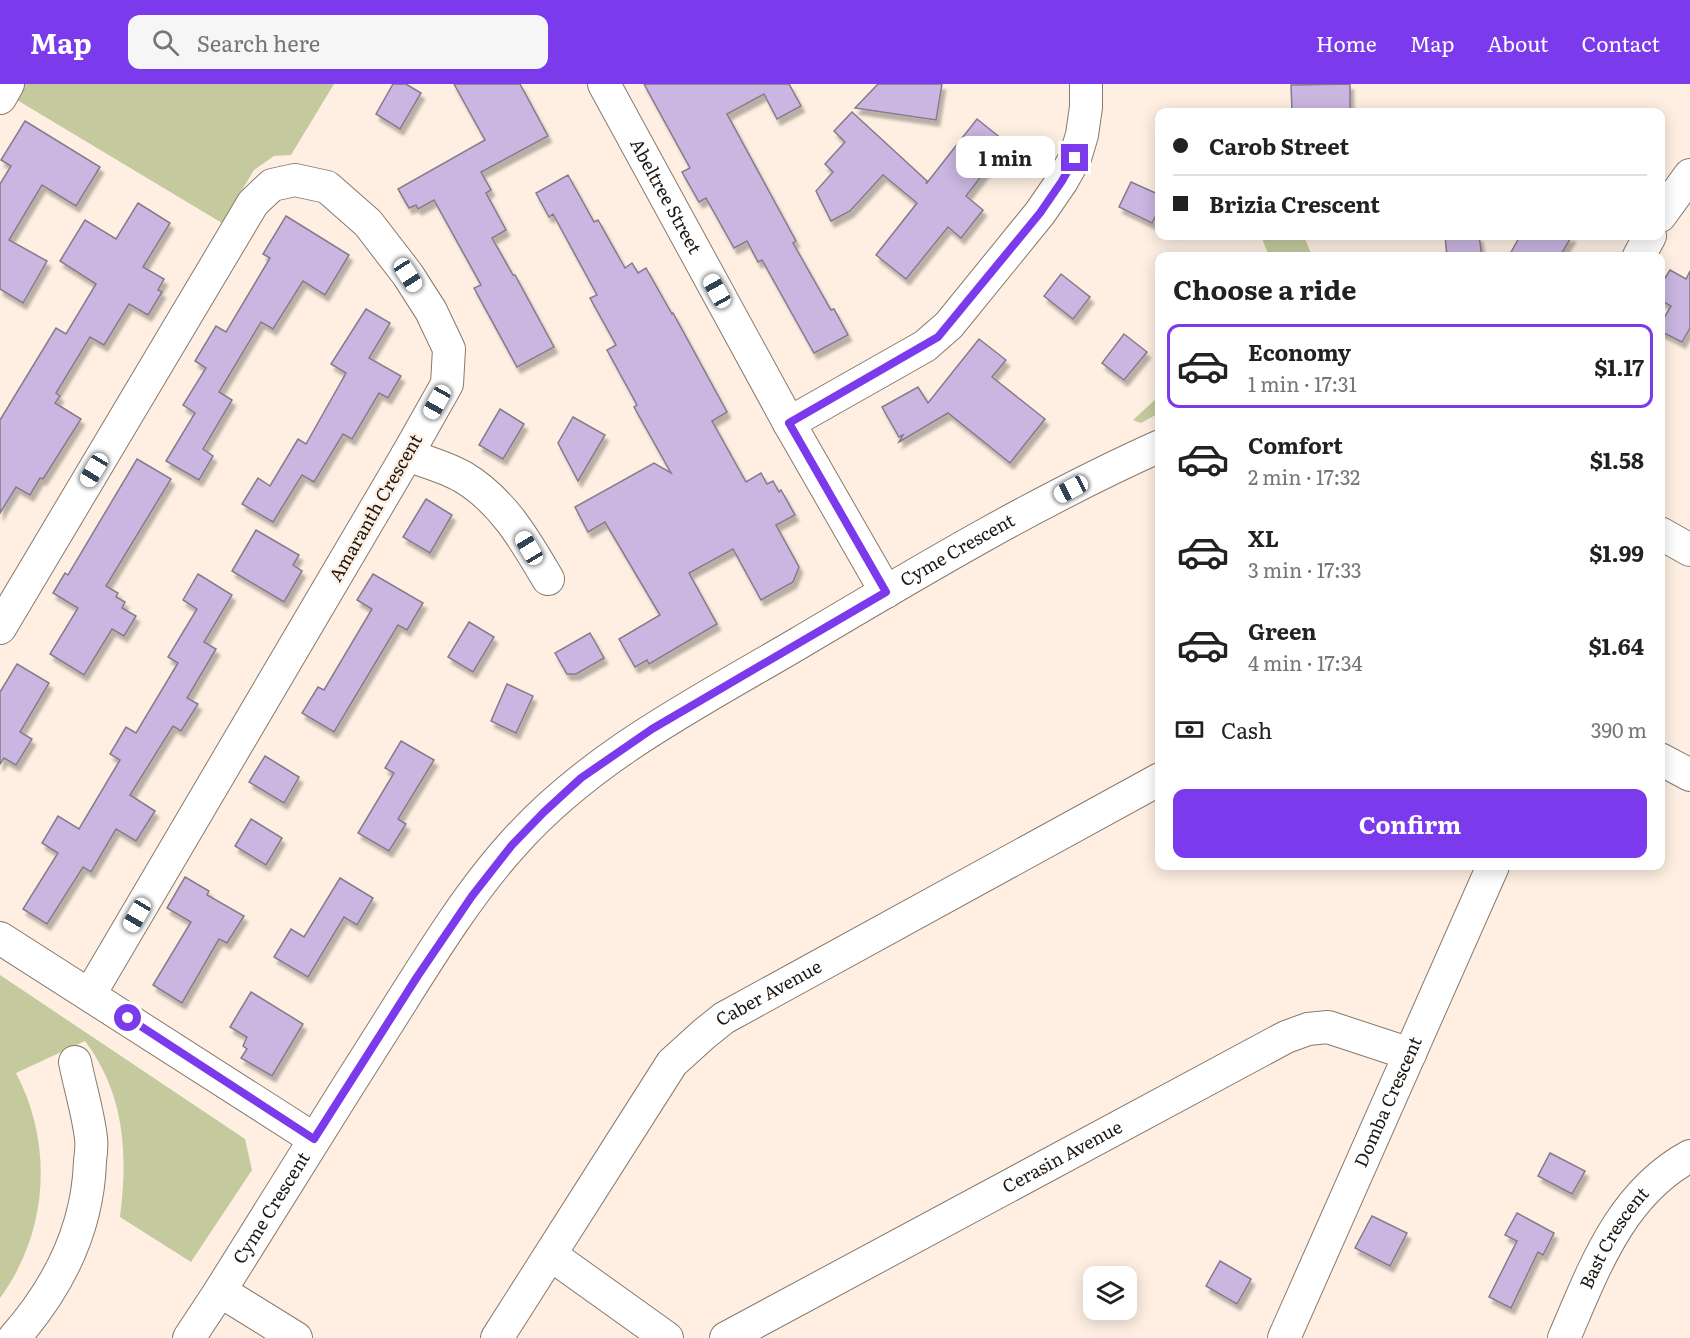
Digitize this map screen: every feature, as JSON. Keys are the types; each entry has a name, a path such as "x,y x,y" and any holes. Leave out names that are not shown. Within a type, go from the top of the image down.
{"street":[{"path":"0,98 8,84"},
{"name":"Abeltree Street","path":"604,84 789,423 886,592"},
{"path":"789,423 925,346 949,325 1040,213 1062,181 1075,158 1082,135 1086,84"},
{"path":"1665,209 1690,175"},
{"name":"Amaranth Crescent","path":"0,628 253,202 272,185 296,180 327,187 368,223 432,311 448,349 447,384 90,994"},
{"name":"Cyme Crescent","path":"189,1338 417,977 472,896 512,845 544,812 581,778 652,729 886,592 1106,470 1155,448"},
{"path":"407,455 454,473 484,492 504,511 520,532 548,579"},
{"path":"1665,536 1690,550"},
{"path":"1665,762 1690,775"},
{"name":"Caber Avenue","path":"497,1338 672,1064 704,1034 724,1018 1155,782"},
{"name":"Domba Crescent","path":"1284,1338 1491,870"},
{"path":"0,938 314,1139"},
{"name":"Cerasin Avenue","path":"726,1338 1286,1037 1308,1029 1328,1027 1410,1054"},
{"path":"14,1338 34,1316 67,1259 80,1227 89,1189 91,1139 75,1062"},
{"name":"Bast Crescent","path":"1564,1338 1615,1228 1652,1182 1678,1162 1690,1156"},
{"path":"551,1255 667,1338"},
{"path":"220,1291 296,1338"}],"green space":[{"path":"20,84 334,84 291,155 274,156 254,170 222,223 12,97"},
{"path":"1263,240 1306,240 1310,252 1267,252"},
{"path":"1155,400 1155,415 1141,423 1133,420"},
{"path":"0,975 245,1139 252,1170 191,1262 120,1217 124,1170 116,1104 98,1061 85,1041 16,1073 28,1101 36,1129 40,1159 40,1188 36,1217 28,1246 16,1273 0,1298"}],"building":[{"path":"393,84 406,84 421,93 400,129 376,114"},
{"path":"454,84 520,84 548,136 481,172 491,190 486,193 506,230 492,238 554,347 517,367 474,288 481,285 434,200 418,209 416,205 409,208 398,189 485,140"},
{"path":"644,84 789,84 801,106 777,119 764,94 727,114 796,241 793,243 848,335 814,353 762,260 758,262 747,241 734,248 706,198 699,202 682,172 690,168"},
{"path":"878,84 942,84 936,120 855,108"},
{"path":"1350,84 1350,108 1292,108 1291,85"},
{"path":"852,112 927,181 926,184 977,119 1007,143 966,196 983,210 961,238 948,227 906,279 876,255 917,203 883,175 850,211 831,221 816,191 833,172 825,164 845,142 834,131"},
{"path":"25,121 100,167 76,206 42,185 9,240 47,261 23,303 0,289 0,184 11,166 1,160"},
{"path":"568,175 594,222 598,220 625,268 632,263 638,273 646,268 673,313 727,412 712,421 746,482 761,473 767,484 773,481 779,492 781,490 795,515 776,525 799,567 793,582 761,600 733,549 689,573 717,624 649,664 647,660 635,667 619,639 660,615 605,522 588,532 575,507 654,463 671,473 634,407 637,405 607,350 616,345 590,298 597,295 553,214 549,217 536,193"},
{"path":"1131,182 1155,193 1155,217 1152,223 1119,207"},
{"path":"138,203 170,223 143,267 164,279 158,290 162,292 148,315 129,304 104,345 90,337 56,393 60,396 55,403 81,419 43,479 40,478 30,495 16,487 0,513 0,420 56,328 66,334 96,284 60,261 85,220 116,239"},
{"path":"286,216 349,255 325,295 303,281 273,329 261,322 219,392 232,400 203,449 213,456 199,480 166,461 195,413 183,405 206,368 195,361 216,326 226,332 270,258 263,254"},
{"path":"1445,240 1480,240 1481,252 1447,252"},
{"path":"1518,240 1570,240 1562,252 1511,252"},
{"path":"1670,270 1686,279 1690,271 1690,328 1682,342 1665,334 1665,316 1671,306 1665,303 1665,278"},
{"path":"1061,274 1090,297 1073,319 1044,296"},
{"path":"366,309 390,323 369,358 401,376 388,398 379,393 352,439 343,434 314,482 302,475 273,522 242,504 258,478 270,486 298,439 306,444 346,373 331,364"},
{"path":"1124,334 1147,352 1124,380 1102,363"},
{"path":"979,339 1006,360 992,377 1045,419 1010,463 948,413 899,442 903,435 899,437 882,407 918,387 928,403"},
{"path":"500,409 524,424 503,459 479,445"},
{"path":"573,417 605,435 578,481 558,443"},
{"path":"137,459 171,479 106,586 118,593 116,597 125,602 122,608 136,616 124,636 112,629 84,675 50,654 78,608 53,593 65,573 68,575"},
{"path":"426,499 452,515 430,553 403,537"},
{"path":"256,530 299,555 293,565 302,571 284,602 232,571"},
{"path":"198,574 232,595 204,642 216,649 187,698 198,704 181,731 173,726 130,795 155,811 136,841 116,829 91,872 83,867 47,924 23,909 58,853 42,843 58,816 79,829 120,760 110,754 126,727 136,733 178,663 168,657 197,609 183,600"},
{"path":"373,574 423,603 407,630 398,625 334,732 302,713 318,687 324,690 372,609 357,600"},
{"path":"469,622 494,637 473,672 448,657"},
{"path":"590,633 604,658 576,674 567,674 555,653"},
{"path":"17,664 49,683 20,732 32,739 16,765 4,758 0,764 0,692"},
{"path":"507,684 533,696 516,733 491,721"},
{"path":"401,741 434,760 398,819 406,824 389,851 358,833 394,773 385,768"},
{"path":"265,756 299,777 284,803 249,782"},
{"path":"251,819 282,838 266,865 235,846"},
{"path":"185,877 209,891 207,895 244,916 227,943 219,939 182,1003 153,985 191,922 167,908"},
{"path":"340,878 373,898 357,925 344,917 308,977 274,957 291,929 304,937"},
{"path":"251,992 303,1024 272,1076 241,1058 247,1049 243,1046 247,1037 230,1027"},
{"path":"1550,1153 1585,1171 1572,1194 1538,1176"},
{"path":"1517,1213 1554,1233 1543,1255 1538,1252 1511,1308 1489,1297 1517,1241 1505,1235"},
{"path":"1372,1216 1407,1233 1390,1266 1355,1248"},
{"path":"1220,1261 1251,1279 1237,1304 1206,1286"}],"route":[{"path":"128,1018 314,1139 417,977 472,896 512,845 544,812 581,778 652,729 886,592 789,423 938,337 1040,213 1075,158"}]}
